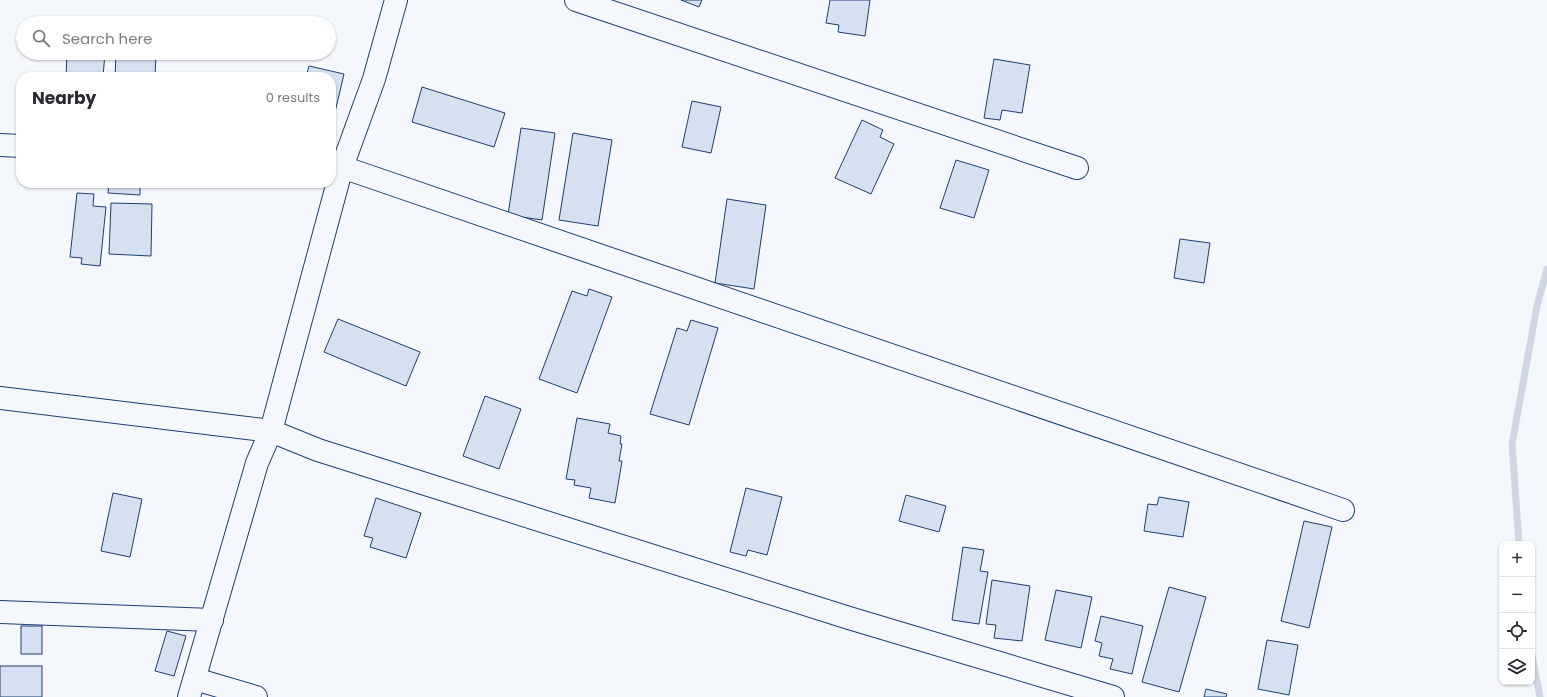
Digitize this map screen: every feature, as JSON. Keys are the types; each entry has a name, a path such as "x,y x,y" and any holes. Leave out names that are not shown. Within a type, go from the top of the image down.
{"street":[{"path":"396,0 374,79 336,166 1343,510"},
{"path":"576,0 1077,168"},
{"path":"0,145 16,146"},
{"path":"256,697 192,688 257,463 270,431 331,188"},
{"path":"0,398 270,431 318,450 788,599 1113,697"},
{"path":"0,612 212,620"}],"building":[{"path":"681,0 702,0 699,7"},
{"path":"830,0 870,0 865,36 838,32 839,25 826,23"},
{"path":"994,59 1030,65 1022,113 1002,110 1000,120 984,118"},
{"path":"67,60 104,60 103,72 66,72"},
{"path":"116,60 156,60 155,72 115,72"},
{"path":"309,66 335,72 307,72"},
{"path":"336,72 344,74 336,108"},
{"path":"422,87 505,113 494,147 412,122"},
{"path":"692,101 721,107 711,153 682,147"},
{"path":"862,120 883,130 880,137 894,144 871,194 835,178"},
{"path":"521,128 555,133 542,220 508,215"},
{"path":"573,133 612,140 598,226 559,220"},
{"path":"956,160 989,170 974,218 940,208"},
{"path":"108,188 140,188 140,195 108,193"},
{"path":"77,193 94,194 93,206 106,207 100,266 81,264 82,258 70,257"},
{"path":"727,199 766,205 754,289 715,283"},
{"path":"111,203 152,204 151,256 109,254"},
{"path":"1180,239 1210,243 1204,283 1174,278"},
{"path":"589,289 612,297 577,393 539,379 572,291 587,296"},
{"path":"338,319 420,352 406,386 324,352"},
{"path":"691,320 718,328 689,425 650,414 677,328 687,331"},
{"path":"485,396 521,409 499,469 463,456"},
{"path":"577,418 610,424 608,433 621,436 620,444 622,444 619,461 622,461 615,503 589,498 591,488 574,485 575,480 566,479"},
{"path":"746,488 782,497 767,555 748,550 746,556 730,552"},
{"path":"113,493 142,499 130,557 101,551"},
{"path":"906,495 946,506 939,532 899,521"},
{"path":"1159,497 1189,502 1183,537 1144,531 1148,504 1157,505"},
{"path":"376,498 421,513 406,558 370,547 373,538 364,536"},
{"path":"1304,521 1332,527 1309,628 1281,621"},
{"path":"963,547 984,550 980,571 988,572 979,624 952,620"},
{"path":"992,580 1030,586 1022,641 994,638 996,625 986,624"},
{"path":"1169,587 1206,597 1179,692 1142,682"},
{"path":"1056,590 1092,597 1081,648 1045,640"},
{"path":"1101,616 1143,626 1132,674 1110,669 1113,659 1099,656 1102,643 1095,641"},
{"path":"21,626 42,626 42,654 21,654"},
{"path":"167,631 186,636 174,676 155,671"},
{"path":"1267,640 1298,645 1289,695 1258,689"},
{"path":"0,666 42,666 42,697 0,697"},
{"path":"1206,689 1227,694 1226,697 1204,697"}],"waterway":[{"path":"1519,541 1512,444 1537,306 1547,269"},
{"path":"1535,671 1540,697"}]}
